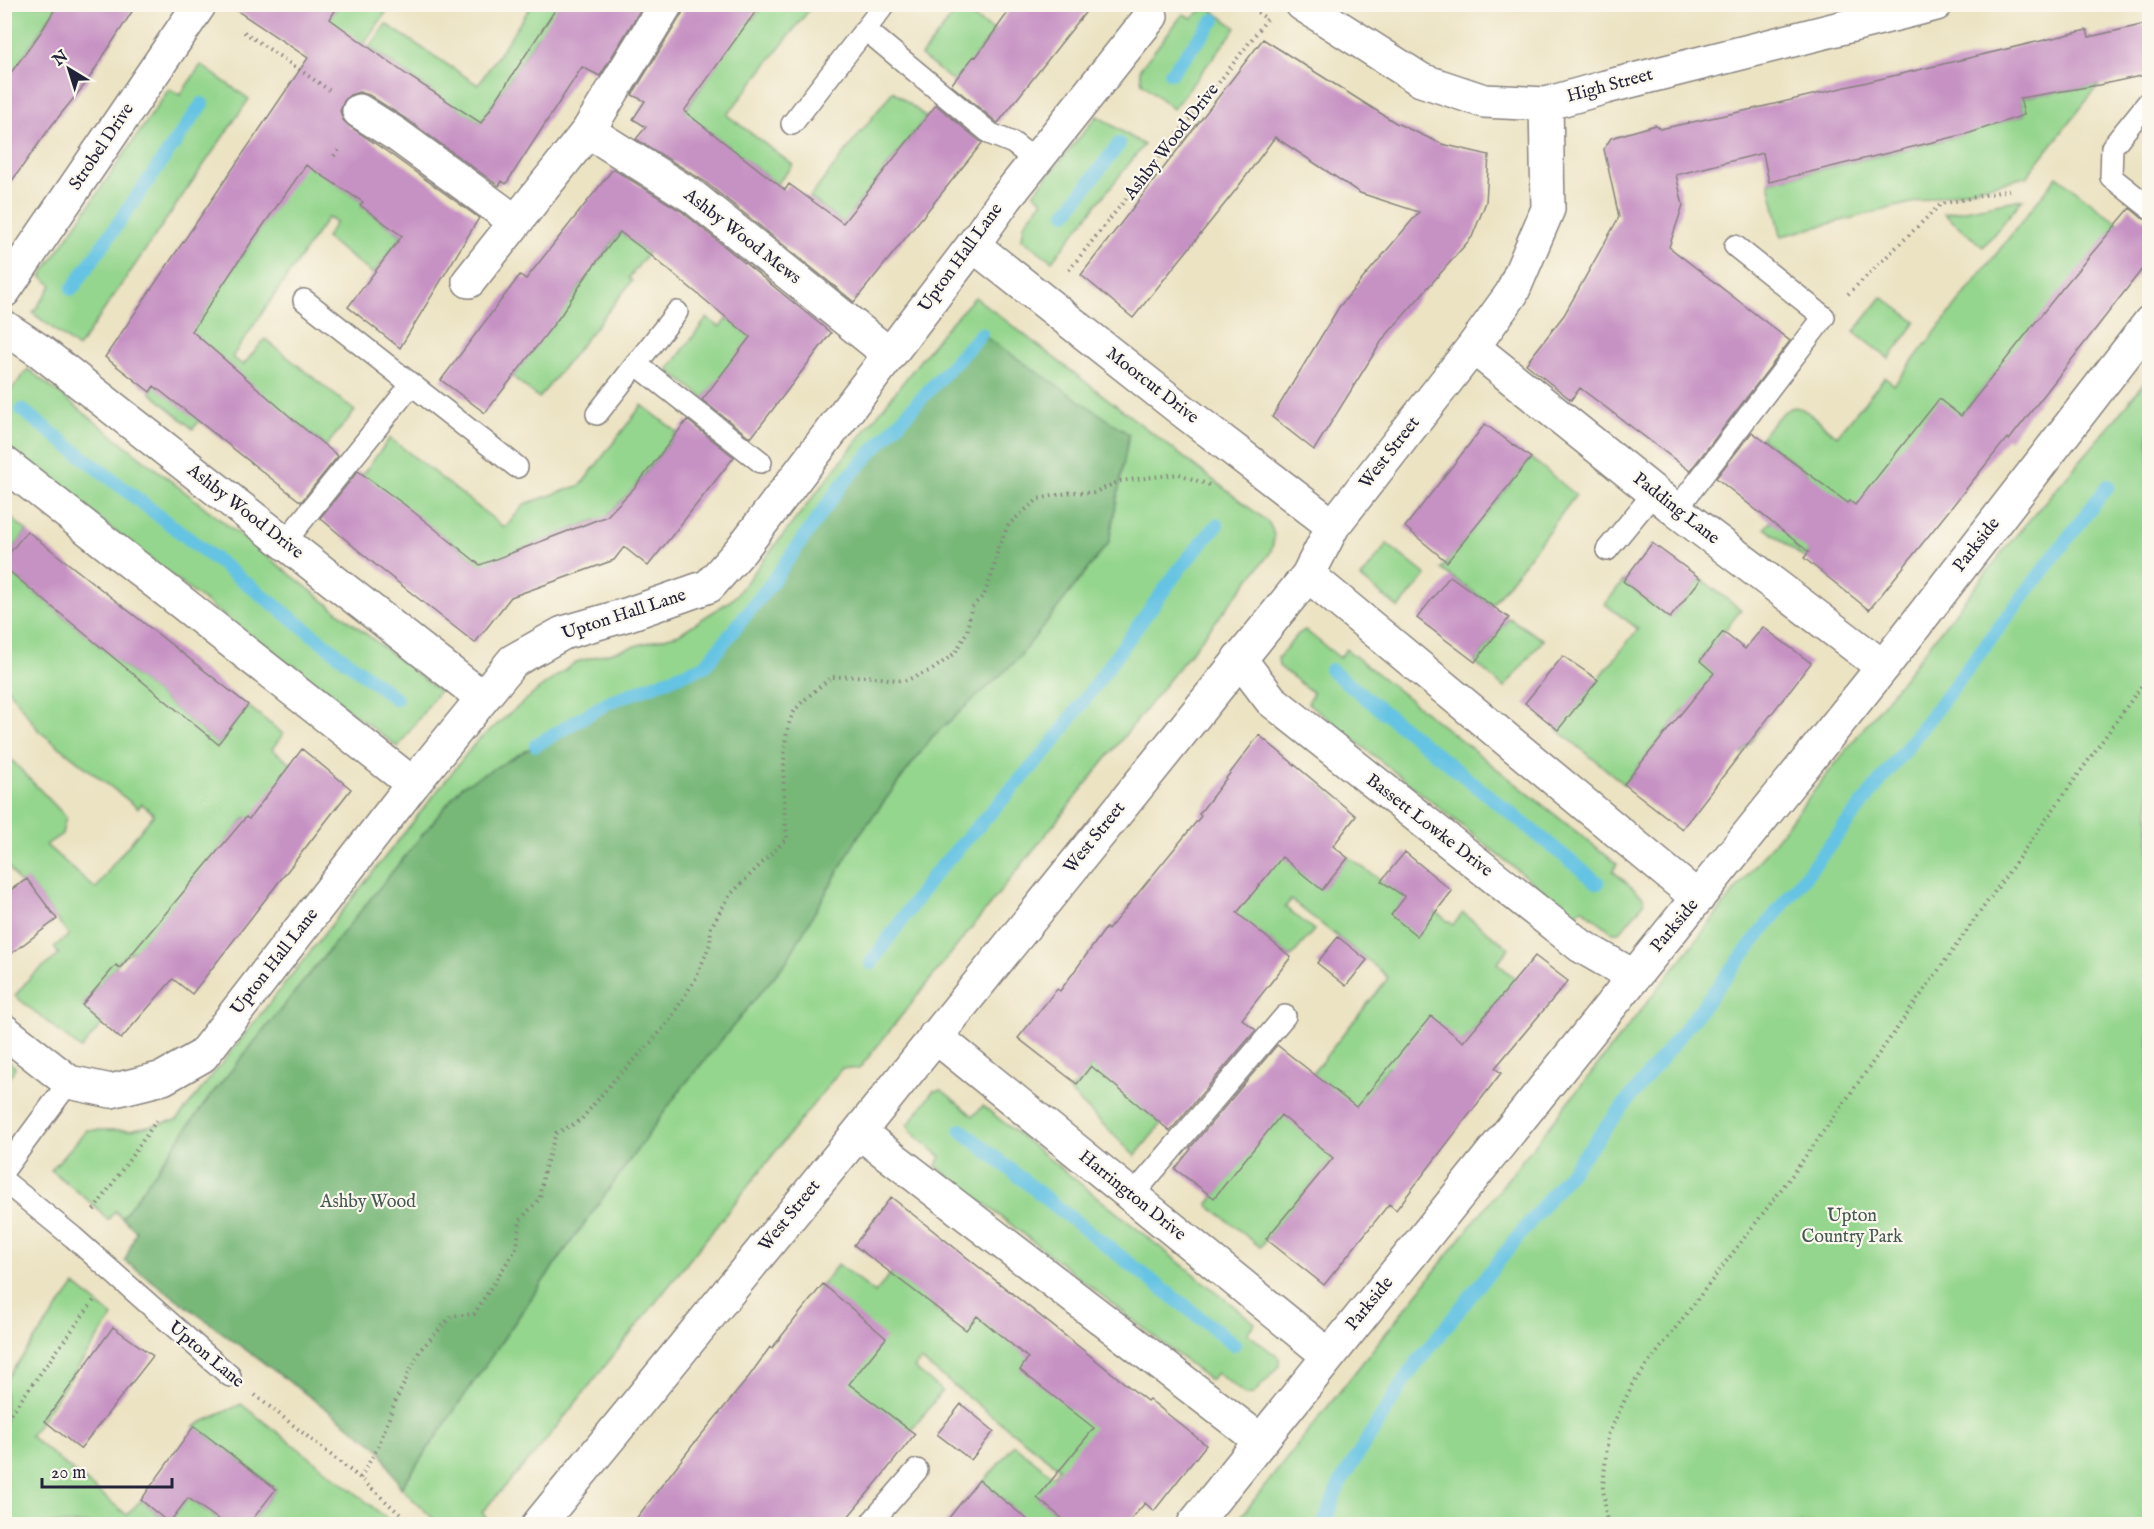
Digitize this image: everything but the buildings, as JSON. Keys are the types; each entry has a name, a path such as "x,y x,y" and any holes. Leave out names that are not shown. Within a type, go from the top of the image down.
{"street":[{"path":"469,281 588,131 666,4"},
{"name":"High Street","path":"1302,4 1421,80 1484,101 1546,104 1936,4"},
{"name":"Strobel Drive","path":"4,291 190,7"},
{"name":"Upton Hall Lane","path":"4,1031 69,1082 111,1091 164,1078 202,1056 413,784 513,661 563,633 639,611 710,586 741,550 1035,160 1151,16"},
{"name":"West Street","path":"539,1524 859,1132 1308,575 1333,526 1473,347 1512,293 1548,209 1546,104"},
{"path":"359,111 397,135 516,222"},
{"name":"Ashby Wood Mews","path":"588,131 692,196 889,354"},
{"name":"Moorcut Drive","path":"973,245 1168,400 1333,526"},
{"name":"Parkside","path":"1194,1524 1883,667 2150,322"},
{"name":"Ashby Wood Drive","path":"4,327 40,351 483,698"},
{"name":"Padding Lane","path":"1473,347 1665,501 1883,667"},
{"path":"4,464 413,784"},
{"path":"1308,575 1698,897"},
{"name":"Bassett Lowke Drive","path":"1239,658 1271,700 1581,946 1633,976"},
{"name":"Harrington Drive","path":"935,1036 1329,1356"},
{"path":"859,1132 1261,1441"}],"lane":[{"path":"792,124 885,4"},
{"path":"866,30 991,134 1013,143 1035,160"},
{"path":"2150,100 2112,147 2111,177 2150,208"},
{"path":"1606,550 1665,501 1824,317 1735,246"},
{"path":"304,300 517,467"},
{"path":"597,414 677,312"},
{"path":"636,364 761,462"},
{"path":"284,543 411,385"},
{"path":"1132,1196 1285,1016"},
{"path":"4,1170 69,1082"},
{"name":"Upton Lane","path":"4,1181 73,1237 112,1274 230,1376"},
{"path":"870,1524 917,1470"}],"path":[{"name":"Ashby Wood Drive","path":"1067,274 1217,85 1266,19 1246,4"},
{"path":"244,32 359,111"},
{"path":"1824,317 1941,204 2009,190"},
{"path":"360,1478 378,1447 395,1402 420,1350 452,1316 474,1314 517,1247 520,1220 540,1198 544,1171 556,1133 580,1121 613,1081 669,1021 696,978 710,944 711,927 730,895 787,838 782,795 786,740 795,710 831,676 866,676 904,681 932,670 955,653 967,632 971,608 984,595 993,572 998,548 1009,524 1038,499 1072,492 1093,493 1120,481 1179,474 1221,489"},
{"path":"1607,1524 1603,1487 1608,1435 1632,1385 1793,1174 2150,674"},
{"path":"73,1237 159,1118"},
{"path":"4,1423 112,1274"},
{"name":"Upton Lane","path":"230,1376 360,1478 411,1524"}],"green space":[{"path":"5,5 58,5 5,84"},
{"path":"339,5 391,5 364,44 370,47 386,24 478,85 532,5 573,5 537,37 481,123 370,48 345,85 303,55"},
{"path":"763,5 813,5 727,115 793,165 777,184 704,127 666,140 748,17 753,19"},
{"path":"1207,6 1236,28 1173,109 1142,83 1140,69 1183,14 1192,18"},
{"path":"959,8 995,31 954,82 921,56"},
{"path":"201,65 249,99 78,348 33,313 52,285 41,276 169,89 180,95"},
{"path":"2099,85 2026,177 1781,236 1769,182 1936,142 2024,115 2020,98"},
{"path":"893,91 926,117 843,223 810,197"},
{"path":"1097,116 1144,145 1052,261 1022,239 1024,224 1043,201 1034,193"},
{"path":"305,163 363,202 361,206 402,236 373,274 326,238 336,222 328,217 232,357 243,365 265,339 355,411 326,446 295,421 224,389 193,429 150,392"},
{"path":"2057,176 2118,223 1967,408 1880,525 1850,501 1804,558 1765,528 1808,473 1761,438 1782,413 1797,407 1813,416 1837,436 1885,377 1894,385"},
{"path":"2023,199 1983,247 1944,214"},
{"path":"620,232 648,253 629,278 632,281 539,398 513,377"},
{"path":"975,297 1268,522 1274,537 1270,553 859,1069 842,1068 539,1449 482,1512 487,1520 483,1524 439,1524 401,1488 541,1284 680,1090 786,962 859,835 932,737 1016,661 1109,542 1128,434 732,691 462,786 208,1099 122,1218 115,1211 108,1220 96,1207 51,1170 87,1130 130,1130 177,1120 476,742 539,689 576,662 679,634 733,599 944,330"},
{"path":"1882,297 1916,322 1889,359 1854,332"},
{"path":"707,318 720,327 727,318 751,337 704,398 668,370"},
{"name":"Ashby Wood","path":"981,334 1129,434 1109,542 1016,661 932,737 859,835 786,962 680,1090 541,1284 401,1488 378,1447 125,1261 136,1231 122,1218 208,1099 462,786 609,702 705,666 769,586 843,483"},
{"path":"28,369 439,691 398,747 191,591 5,445 4,399"},
{"name":"Upton Country Park","path":"2149,376 2149,1524 1235,1524 2013,539 2109,427"},
{"path":"642,405 677,432 635,487 609,514 622,527 595,520 512,553 489,570 362,475 390,438 505,528 525,504 581,485"},
{"path":"1531,458 1576,495 1492,605 1441,569"},
{"path":"5,513 27,531 5,560"},
{"path":"1387,544 1426,575 1399,608 1361,578"},
{"path":"4,567 218,744 248,706 283,734 272,749 291,764 297,858 246,817 136,950 125,955 82,1005 103,1023 81,1049 15,996 31,976 59,955 54,947 69,935 27,880 20,884 5,862 5,753 66,817 62,834 46,845 96,889 113,864 154,814 142,804 138,808 39,731 5,686"},
{"path":"1701,579 1741,610 1700,661 1768,717 1742,754 1684,709 1624,784 1558,730 1638,629 1605,604 1623,581 1670,618"},
{"path":"1509,618 1543,640 1504,688 1475,662"},
{"path":"1305,630 1340,658 1346,649 1617,864 1613,871 1643,897 1644,903 1620,932 1612,932 1582,908 1575,916 1308,703 1313,693 1279,666 1278,658 1298,634"},
{"path":"1315,781 1342,804 1292,865 1322,889 1348,857 1405,897 1436,912 1453,925 1463,913 1509,948 1497,963 1516,979 1418,1091 1388,1067 1323,1150 1333,1158 1260,1247 1208,1205 1388,978 1381,971 1291,900 1285,907 1314,930 1291,957 1260,932 1242,953 1131,1098 1161,1124 1135,1156 1068,1090 1077,1084"},
{"path":"5,1058 15,1067 5,1087"},
{"path":"942,1090 973,1116 983,1106 1255,1323 1247,1333 1279,1358 1279,1367 1253,1394 1246,1395 1217,1373 1210,1380 936,1166 941,1157 911,1132 908,1125 933,1091"},
{"path":"915,1244 943,1296 934,1308 964,1333 977,1316 1029,1357 1115,1441 1038,1498 1069,1524 1000,1524 1013,1508 983,1483 1014,1445 1053,1476 1059,1468 921,1360 914,1368 942,1391 911,1431 829,1481 793,1524 735,1524 763,1490 817,1291 838,1264 875,1293"},
{"path":"75,1285 113,1317 30,1436 127,1515 141,1500 169,1523 188,1498 225,1524 5,1524 5,1380"},
{"path":"241,1404 393,1524 249,1524 276,1489 194,1426"}],"waterway":[{"path":"1171,73 1214,20"},
{"path":"72,289 202,104"},
{"path":"1066,213 1119,144"},
{"path":"536,745 609,702 705,666 769,586 843,483 981,334"},
{"path":"22,410 396,699"},
{"path":"1324,1524 1339,1485 1411,1370 1665,1054 1904,751 2108,486"},
{"path":"871,963 932,877 1050,747 1180,568 1217,525"},
{"path":"1331,670 1598,883"},
{"path":"961,1130 1234,1344"}]}
